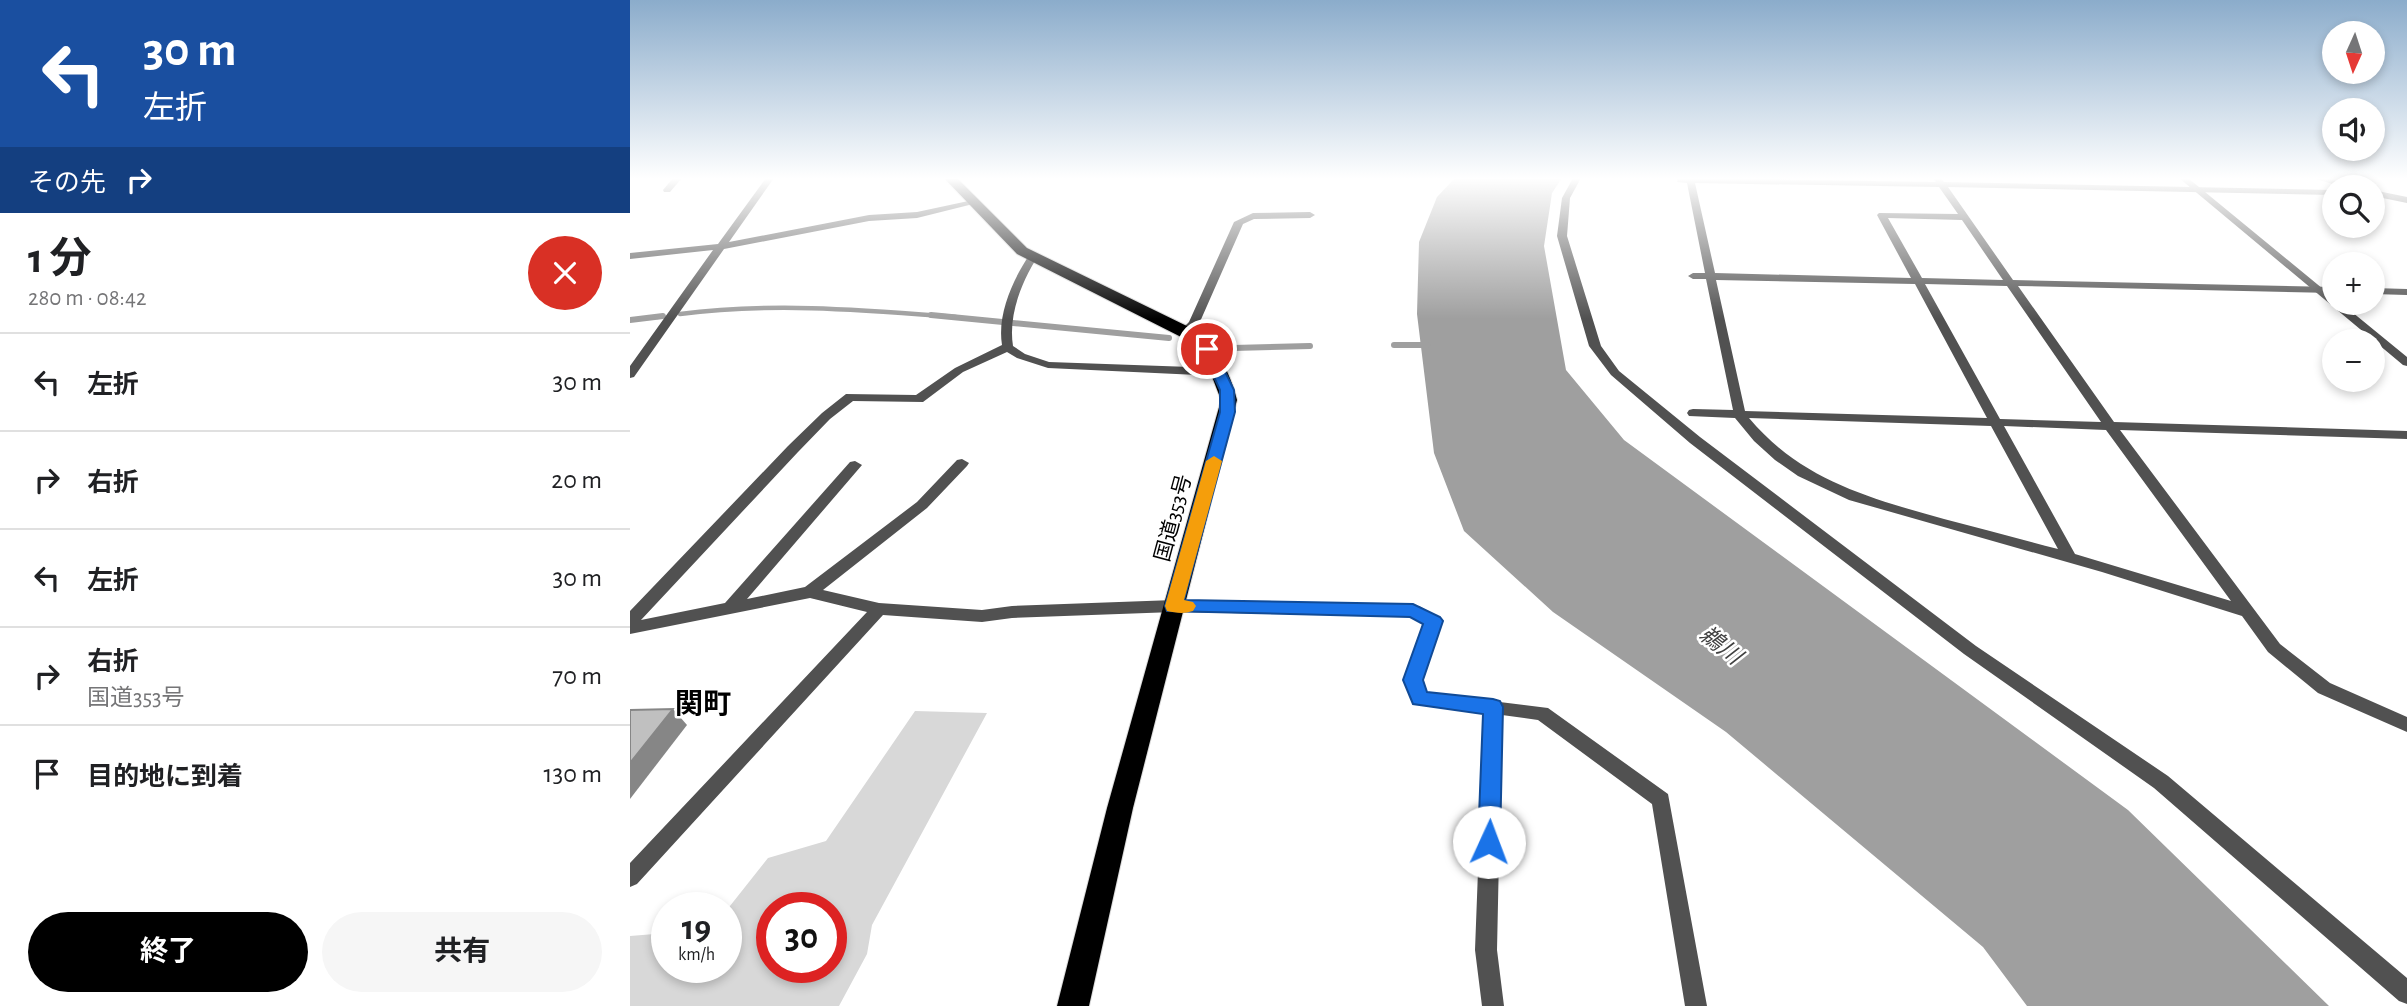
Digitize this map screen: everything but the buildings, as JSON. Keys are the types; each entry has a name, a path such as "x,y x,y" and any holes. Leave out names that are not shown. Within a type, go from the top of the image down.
{"highway":[{"name":"国道353号","path":"994,225 1016,247 1186,331 1207,349 1227,390 1227,412 1120,808 1073,1006"}],"street":[{"path":"630,374 735,225"},
{"path":"630,256 719,247 833,225"},
{"path":"1186,331 1194,324 1238,225"},
{"path":"1563,225 1562,236 1595,346 1615,373 1695,440 1970,650 2161,782 2407,993"},
{"path":"1698,225 1740,416 1757,439 1781,460 1823,484 1862,501 2070,558 2248,611"},
{"path":"1887,225 2070,558"},
{"path":"1970,225 2111,427 2274,648 2324,688 2407,725"},
{"path":"2239,225 2407,363"},
{"path":"1008,348 1008,320 1020,281 1033,256"},
{"path":"1693,276 2322,290"},
{"path":"2385,291 2407,292"},
{"path":"1008,348 1021,356 1048,365 1219,372"},
{"path":"630,621 818,424 850,397 919,399 959,370 1008,348"},
{"path":"1693,413 2407,435"},
{"path":"810,592 922,505 961,463"},
{"path":"729,609 855,465"},
{"path":"630,628 810,592 879,609 982,616 1012,612 1174,606 1413,610 1433,621 1413,680 1420,699 1542,713 1661,800 1696,1006"},
{"path":"630,877 879,609"},
{"path":"1493,707 1486,950 1493,1006"}],"shaded area":[{"path":"915,711 987,713 872,925 867,954 839,1006 630,1006 630,936 651,934 651,983 742,983 741,892 768,858 826,841"}],"water":[{"name":"鵜川","path":"1426,225 1547,225 1544,246 1566,370 1624,440 2128,810 2329,1006 2027,1006 1983,947 1726,732 1553,612 1464,531 1434,453 1417,314 1419,242"}],"waterway":[{"path":"680,314 784,308 942,316"},
{"path":"931,315 942,316"},
{"path":"630,320 663,316 657,317"},
{"path":"942,316 956,317"},
{"path":"942,316 1169,338"},
{"path":"1394,345 1428,345"},
{"path":"1233,348 1310,346"}],"slow traffic":[{"path":"1187,606 1174,606 1214,461"}],"district":[{"name":"関町","path":"703,703"}],"route":[{"path":"1207,349 1218,368 1229,400 1174,606 1413,610 1433,621 1413,680 1420,699 1493,707 1489,842"}]}
